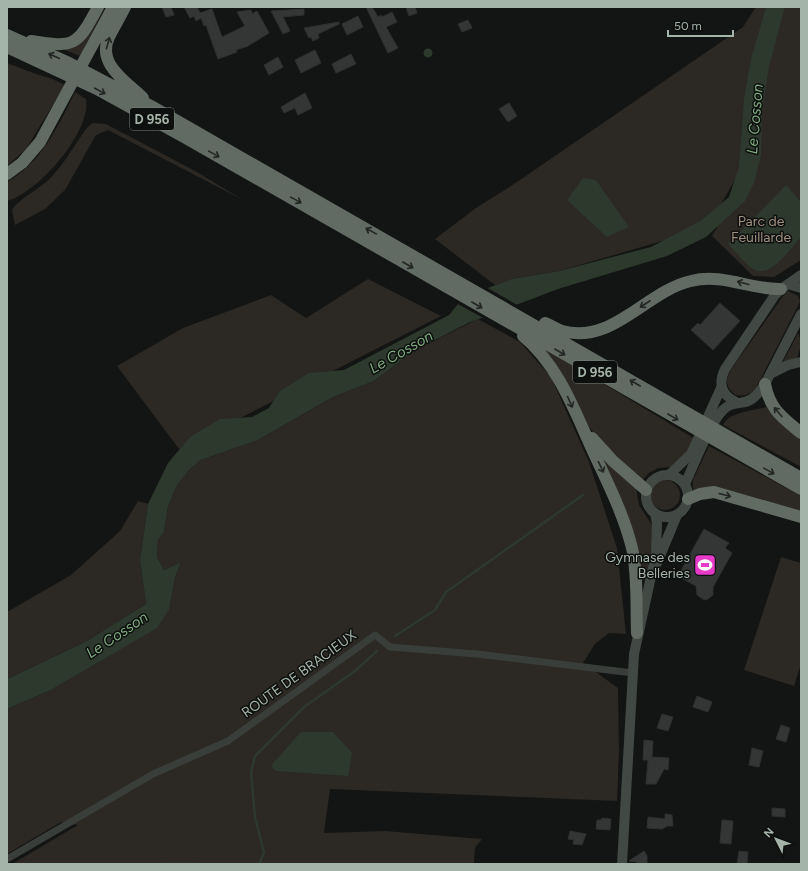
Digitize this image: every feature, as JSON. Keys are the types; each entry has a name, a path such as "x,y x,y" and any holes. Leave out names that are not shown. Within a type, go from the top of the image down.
{"highway":[{"path":"9,40 51,44 70,44 80,37 87,28 98,7"},
{"path":"7,174 22,163 36,148 86,60 113,7"},
{"name":"D 956","path":"125,7 108,39 106,55 108,63 113,70 151,106"},
{"name":"D 956","path":"9,40 40,61 97,89 191,141 502,319 691,421"},
{"name":"D 956","path":"9,40 76,66 151,106 514,313 801,489"},
{"name":"D 956","path":"7,55 40,61"},
{"name":"D 956","path":"514,313 538,319 562,331 588,332 611,326 664,292 692,280 726,279 760,288 785,286"},
{"name":"D 956","path":"502,319 526,338 550,364 586,432 612,489 624,520 632,549 637,633"},
{"path":"768,379 769,402 783,418 801,433"},
{"name":"D 956","path":"586,432 609,458 646,490"},
{"name":"D 956","path":"726,442 801,478"},
{"path":"688,499 700,494 714,492 801,517"}],"main road":[{"path":"799,317 768,379 758,394 745,402 736,402 730,399 721,388 720,382 725,368 785,286 801,275"},
{"path":"785,286 801,288"},
{"path":"799,317 801,333"},
{"path":"768,379 788,365 801,362"},
{"path":"670,474 691,454 721,388"},
{"path":"654,514 665,517 677,515 682,511 688,499 685,484 717,416 723,410 736,402"},
{"path":"622,864 632,673 637,633 652,572 658,539 657,524 654,514 646,503 646,490 648,484 658,476 670,474 676,476 685,484"},
{"path":"652,572 662,554 677,515"}],"street":[{"name":"ROUTE DE BRACIEUX","path":"7,859 69,822 167,768 228,741 375,635 390,647 477,654 632,673"}],"green space":[{"path":"104,7 80,56 62,49"},
{"name":"Parc de Feuillarde","path":"756,7 801,7 801,260 774,277 753,276 712,236 743,183 754,147 721,204 683,235 559,271 511,279 495,285 435,239 476,208 514,184 743,27"},
{"path":"7,63 50,78 65,85 26,149 7,166"},
{"path":"75,92 86,99 86,112 81,127 72,143 47,174 20,196 7,201 7,182 30,165 39,154 55,131"},
{"path":"92,123 106,124 197,172 243,200 108,130 96,135 65,190 45,209 15,225 12,210 20,201 44,184 54,174 86,129"},
{"path":"368,279 441,316 179,449 117,366 183,328 271,295 306,318"},
{"path":"788,291 798,296 800,301 797,308 756,388 747,394 736,395 730,390 727,384 727,378 730,371"},
{"path":"478,319 520,342 551,377 589,462 617,548 626,634 609,633 595,644 583,663 618,688 619,751 617,801 330,789 324,833 385,831 482,839 475,848 474,864 12,864 78,825 61,822 7,854 7,709 51,690 157,627 169,610 175,578 181,562 164,570 157,557 158,540 164,532 168,507 176,487 189,470 201,460 258,440 333,397 374,381 414,351"},
{"path":"798,333 801,343 797,359 783,362"},
{"path":"543,347 695,439 683,458 671,467 658,468 649,473 642,481 596,436 583,419"},
{"path":"767,407 801,437 801,467 723,425 730,417 736,414"},
{"path":"709,446 801,496 801,512 693,492 693,480"},
{"path":"601,455 636,487 639,505 652,525 652,549 645,580 639,581"},
{"path":"665,480 675,485 680,495 675,505 665,510 655,505 650,495 655,485"},
{"path":"138,501 148,504 140,560 146,604 85,642 7,679 7,612 71,575 120,531"},
{"path":"781,557 801,563 801,664 794,686 744,670"}],"water":[{"name":"Le Cosson","path":"766,7 785,7 769,66 762,112 761,155 754,183 745,201 706,237 667,256 558,289 468,323 414,351 374,381 333,397 258,440 201,460 189,470 176,487 168,507 164,532 158,540 157,557 164,570 181,562 175,578 169,610 157,628 51,690 7,709 7,679 85,642 146,604 140,560 148,504 168,463 190,437 220,419 252,417 269,408 280,391 309,373 344,370 449,315 458,304 488,288 511,279 559,271 651,247 700,221 729,197 739,167 744,99 751,59"},
{"path":"428,48 433,53 428,58 423,53"},
{"path":"583,178 596,180 629,227 607,237 567,200"},
{"path":"786,185 801,202 801,237 786,255 773,267 760,271 753,269 743,261 728,244"},
{"path":"301,732 333,732 352,753 348,776 276,771 272,767 273,763"}],"pier":[{"path":"486,287 519,306 485,319 456,303"}],"building":[{"path":"162,7 171,7 174,15 166,17"},
{"path":"184,7 197,7 200,13 212,9 222,37 245,26 237,12 251,10 252,14 257,11 269,33 248,46 236,50 237,52 218,59 206,25 204,26 201,18 196,21 194,16 190,18"},
{"path":"366,7 372,7 378,17 381,15 382,17 392,12 397,22 386,27 398,48 388,53"},
{"path":"406,7 415,7 417,13 409,16"},
{"path":"304,9 304,15 283,17 290,31 283,34 271,11"},
{"path":"358,16 363,27 347,35 342,24"},
{"path":"468,20 472,28 462,32 458,24"},
{"path":"339,22 339,24 318,34 319,38 313,41 311,37 309,38 304,28"},
{"path":"315,50 321,63 301,73 295,60"},
{"path":"351,54 356,64 336,73 332,64"},
{"path":"278,57 283,67 269,75 264,65"},
{"path":"305,93 312,108 298,115 295,108 284,113 281,107"},
{"path":"509,103 517,116 508,122 499,109"},
{"path":"720,303 740,321 713,350 691,330 698,323 700,325"},
{"name":"Gymnase des Belleries","path":"704,529 729,543 725,548 732,553 713,587 713,595 704,600 697,595 696,586 678,576"},
{"path":"697,696 712,702 708,712 693,707"},
{"path":"662,714 673,717 668,731 657,728"},
{"path":"781,725 790,728 786,742 776,739"},
{"path":"644,740 653,741 652,757 669,758 668,770 664,769 656,784 646,784 648,760 643,760"},
{"path":"752,748 763,751 759,767 749,765"},
{"path":"772,808 785,809 785,817 772,816"},
{"path":"665,814 672,815 673,826 667,826 662,829 647,828 648,817 665,819"},
{"path":"602,818 611,819 610,830 596,829 597,820 601,820"},
{"path":"722,820 733,821 731,844 720,843"},
{"path":"570,831 586,834 582,845 573,844 574,840 568,839"},
{"path":"644,851 647,856 647,864 637,864 637,862 629,861"},
{"path":"739,851 748,852 747,864 737,864"}],"waterway":[{"path":"395,636 435,610 446,592 583,495"},
{"path":"259,864 264,853 255,817 251,772 255,756 304,707 355,671 377,651"},
{"path":"165,864 193,864"}],"place":[{"name":"Gymnase des Belleries","path":"705,565"}]}
